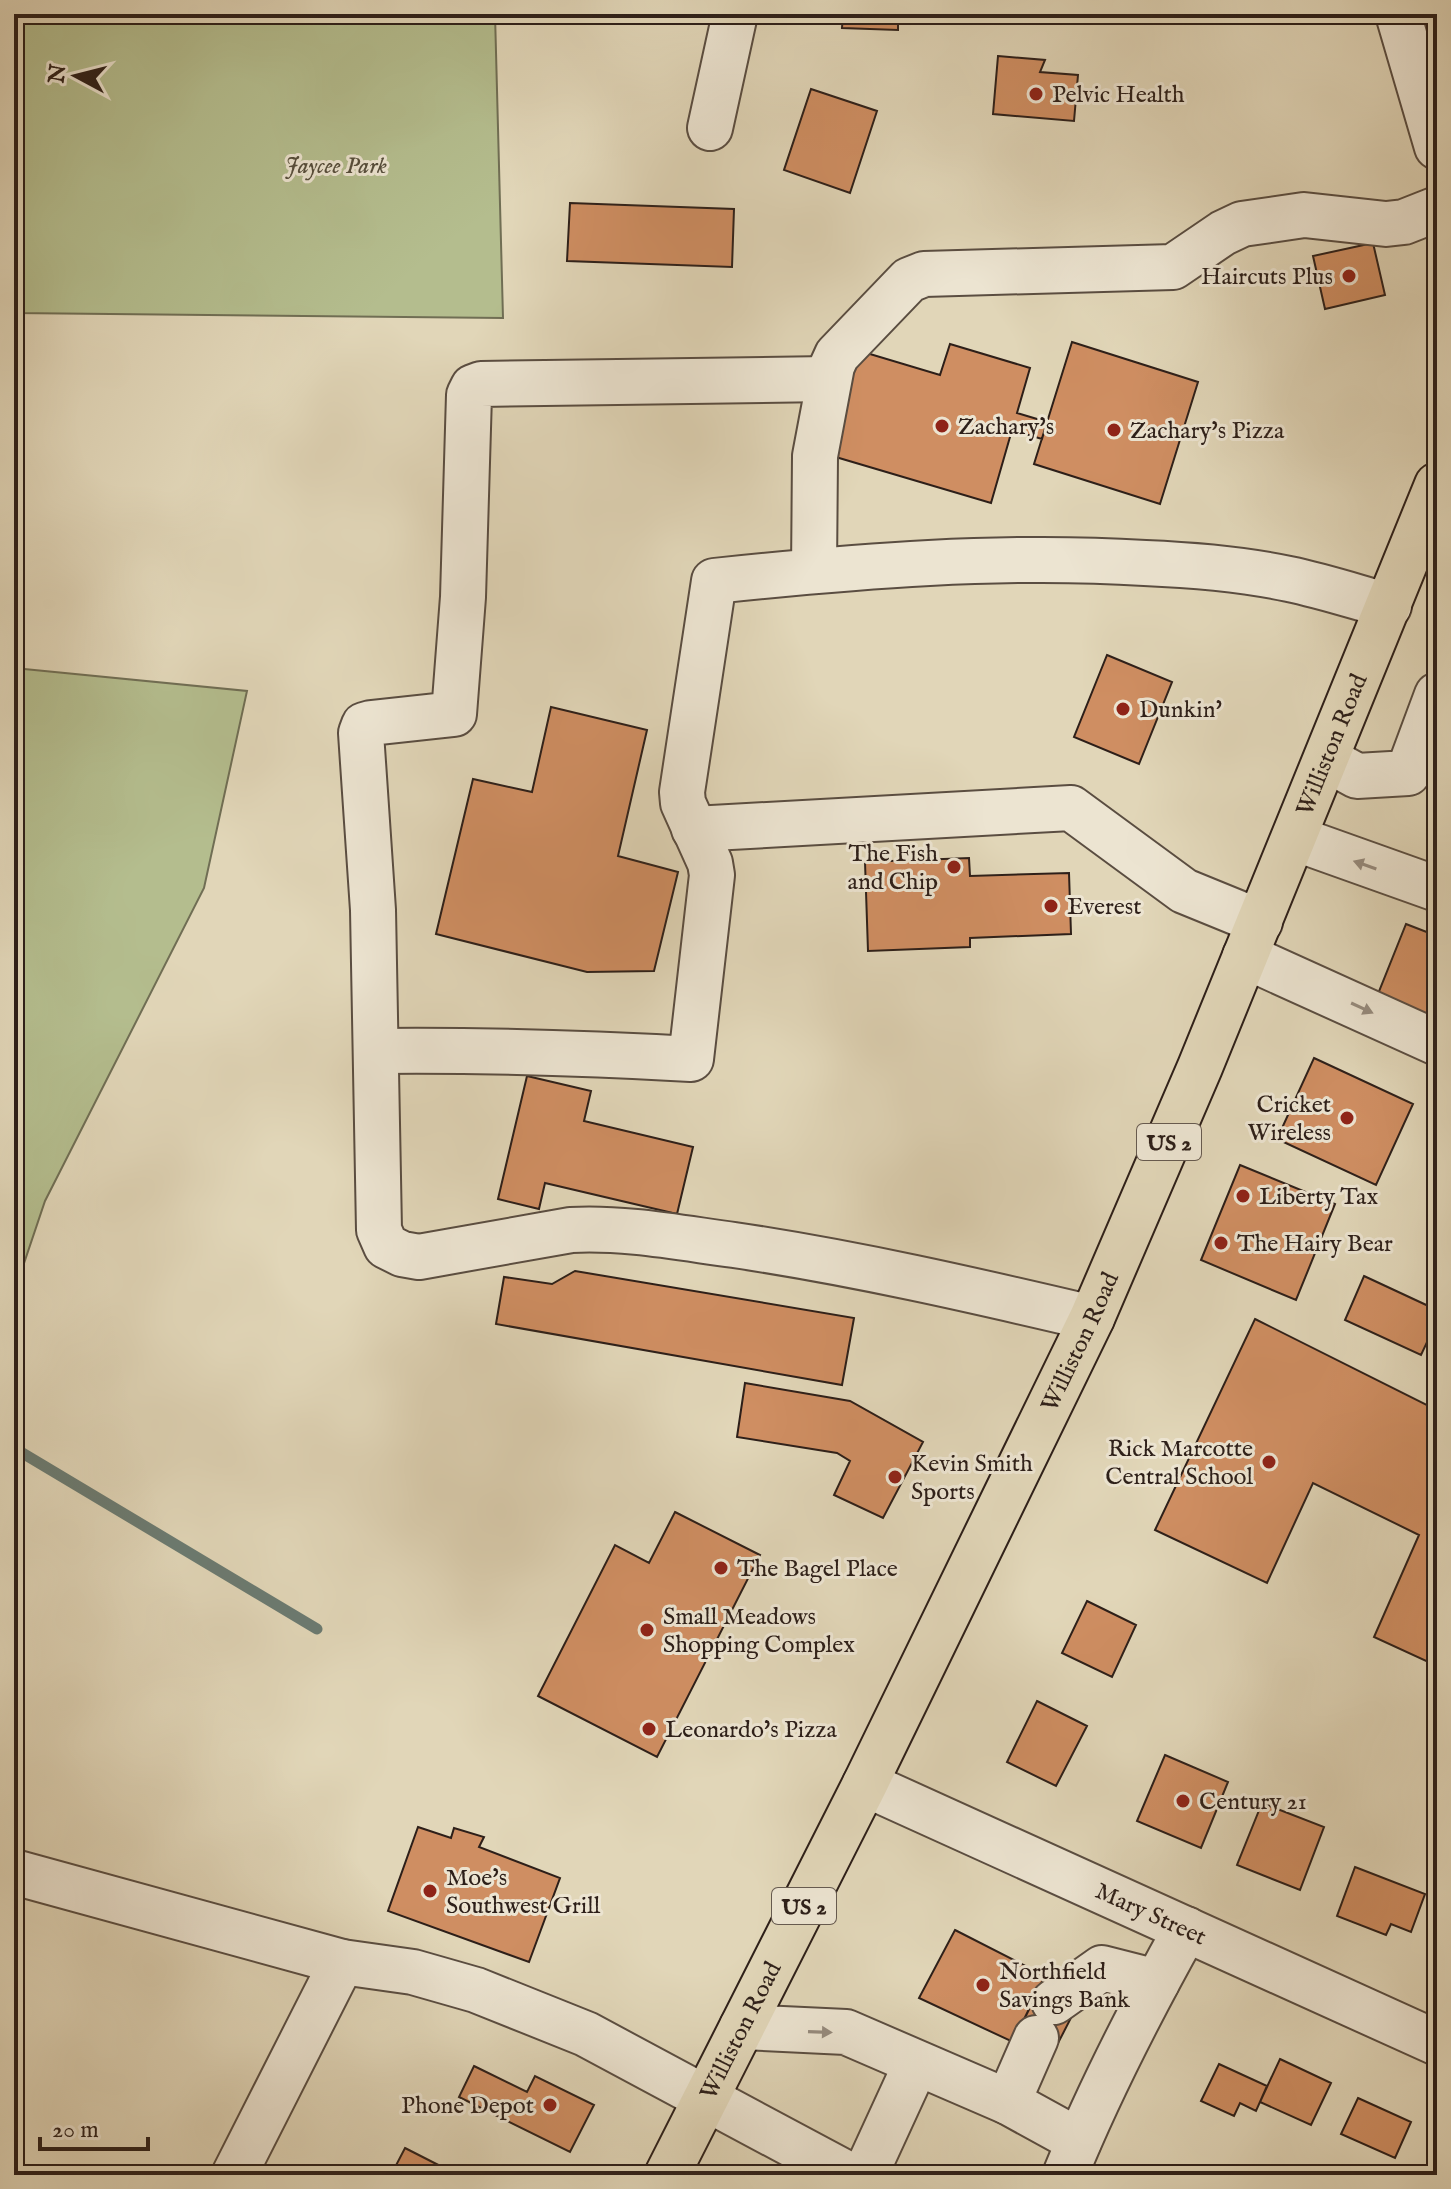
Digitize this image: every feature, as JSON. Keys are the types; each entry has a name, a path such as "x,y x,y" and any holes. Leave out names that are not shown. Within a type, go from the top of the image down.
{"main road":[{"name":"Williston Road","path":"667,2175 865,1784 1092,1318 1191,1090 1389,606 1425,549 1437,485"}],"street":[{"path":"710,128 735,14"},
{"path":"1398,14 1437,147"},
{"path":"814,571 815,456 828,379 837,355 909,280 924,274 1173,267 1223,233 1242,224 1304,215 1386,224 1404,222 1437,209"},
{"path":"828,379 481,384 473,387 469,395 463,597 454,714 371,723 364,725 361,733 373,910 379,1230 386,1246 402,1254 419,1257 571,1230 594,1229 713,1242 834,1260 1092,1318"},
{"path":"377,1051 591,1053 691,1059 712,875 710,863 683,803 682,792 714,581 814,571 1011,560 1097,560 1204,566 1290,579 1389,606"},
{"path":"1326,759 1357,776 1422,773 1437,695"},
{"path":"694,829 1071,808 1253,939 1437,1043"},
{"path":"1294,838 1437,889"},
{"name":"Mary Street","path":"865,1784 1437,2043"},
{"path":"14,1872 342,1962 413,1972 476,1990 586,2034 849,2175"},
{"path":"742,2027 846,2032 1008,2102 1072,2158 1186,1929"},
{"path":"234,2175 342,1962"},
{"path":"1008,2102 1045,2020 1102,1968 1157,1982"},
{"path":"865,2175 916,2064"}],"green space":[{"name":"Jaycee Park","path":"14,14 495,14 503,318 14,313"},
{"path":"14,668 247,691 204,888 45,1201 14,1293"}],"building":[{"path":"843,14 898,14 898,30 842,28"},
{"name":"Pelvic Health","path":"998,56 1045,60 1040,72 1078,75 1074,121 993,114"},
{"path":"811,89 877,111 850,193 784,170"},
{"path":"570,203 734,209 732,267 567,261"},
{"name":"Haircuts Plus","path":"1373,243 1385,295 1325,309 1313,256"},
{"name":"Zachary's Pizza","path":"1072,342 1198,382 1160,504 1034,464"},
{"name":"Zachary's","path":"950,344 1030,368 1017,413 1047,422 1042,439 1012,430 991,503 829,455 860,351 940,375"},
{"name":"Dunkin'","path":"1107,655 1172,682 1139,764 1074,737"},
{"path":"551,707 647,730 618,856 678,872 654,971 587,972 436,934 473,779 532,792"},
{"path":"969,858 970,876 1069,873 1071,934 970,938 970,947 868,951 865,862"},
{"path":"1406,924 1437,936 1437,1018 1378,994"},
{"name":"Cricket Wireless","path":"1314,1058 1413,1104 1376,1185 1277,1139"},
{"path":"527,1076 591,1091 584,1121 693,1147 677,1214 545,1183 539,1209 498,1199"},
{"path":"1240,1165 1335,1204 1296,1300 1201,1260"},
{"path":"575,1271 854,1318 842,1385 496,1324 504,1277 552,1284"},
{"path":"1364,1276 1437,1310 1437,1321 1421,1355 1345,1320"},
{"name":"Rick Marcotte Central School","path":"1255,1319 1437,1410 1437,1666 1374,1637 1419,1535 1313,1483 1267,1583 1155,1530"},
{"path":"745,1383 850,1401 923,1442 883,1518 834,1495 850,1461 837,1453 737,1437"},
{"name":"Small Meadows Shopping Complex","path":"675,1512 760,1555 657,1757 538,1696 615,1545 649,1563"},
{"path":"1087,1601 1136,1625 1112,1677 1062,1653"},
{"path":"1037,1701 1087,1726 1056,1786 1007,1762"},
{"name":"Century 21","path":"1165,1755 1228,1782 1201,1848 1137,1821"},
{"path":"1262,1803 1324,1827 1300,1890 1237,1865"},
{"path":"418,1827 451,1838 454,1828 484,1837 479,1847 560,1878 529,1962 388,1911"},
{"path":"1355,1867 1425,1894 1411,1932 1391,1924 1386,1935 1337,1916"},
{"name":"Northfield Savings Bank","path":"955,1930 1045,1976 1013,2042 919,1998"},
{"path":"1037,1993 1074,2012 1056,2047 1019,2030"},
{"path":"1280,2059 1331,2083 1311,2125 1260,2102"},
{"path":"1219,2064 1267,2086 1256,2111 1240,2103 1234,2116 1201,2101"},
{"path":"474,2066 527,2092 535,2076 594,2105 570,2152 459,2097"},
{"path":"1358,2098 1411,2122 1395,2158 1341,2134"},
{"path":"405,2148 458,2175 391,2175"}],"waterway":[{"path":"14,1448 317,1629"}],"place":[{"name":"Pelvic Health","path":"1036,94"},
{"name":"Haircuts Plus","path":"1349,276"},
{"name":"Zachary's","path":"942,426"},
{"name":"Zachary's Pizza","path":"1114,430"},
{"name":"Dunkin'","path":"1123,709"},
{"name":"The Fish and Chip","path":"954,867"},
{"name":"Everest","path":"1051,906"},
{"name":"Cricket Wireless","path":"1347,1118"},
{"name":"Liberty Tax","path":"1243,1196"},
{"name":"The Hairy Bear","path":"1221,1243"},
{"name":"Rick Marcotte Central School","path":"1269,1462"},
{"name":"Kevin Smith Sports","path":"895,1477"},
{"name":"The Bagel Place","path":"721,1568"},
{"name":"Small Meadows Shopping Complex","path":"647,1630"},
{"name":"Leonardo's Pizza","path":"649,1729"},
{"name":"Century 21","path":"1183,1801"},
{"name":"Moe's Southwest Grill","path":"430,1891"},
{"name":"Northfield Savings Bank","path":"983,1985"},
{"name":"Phone Depot","path":"550,2105"}]}
